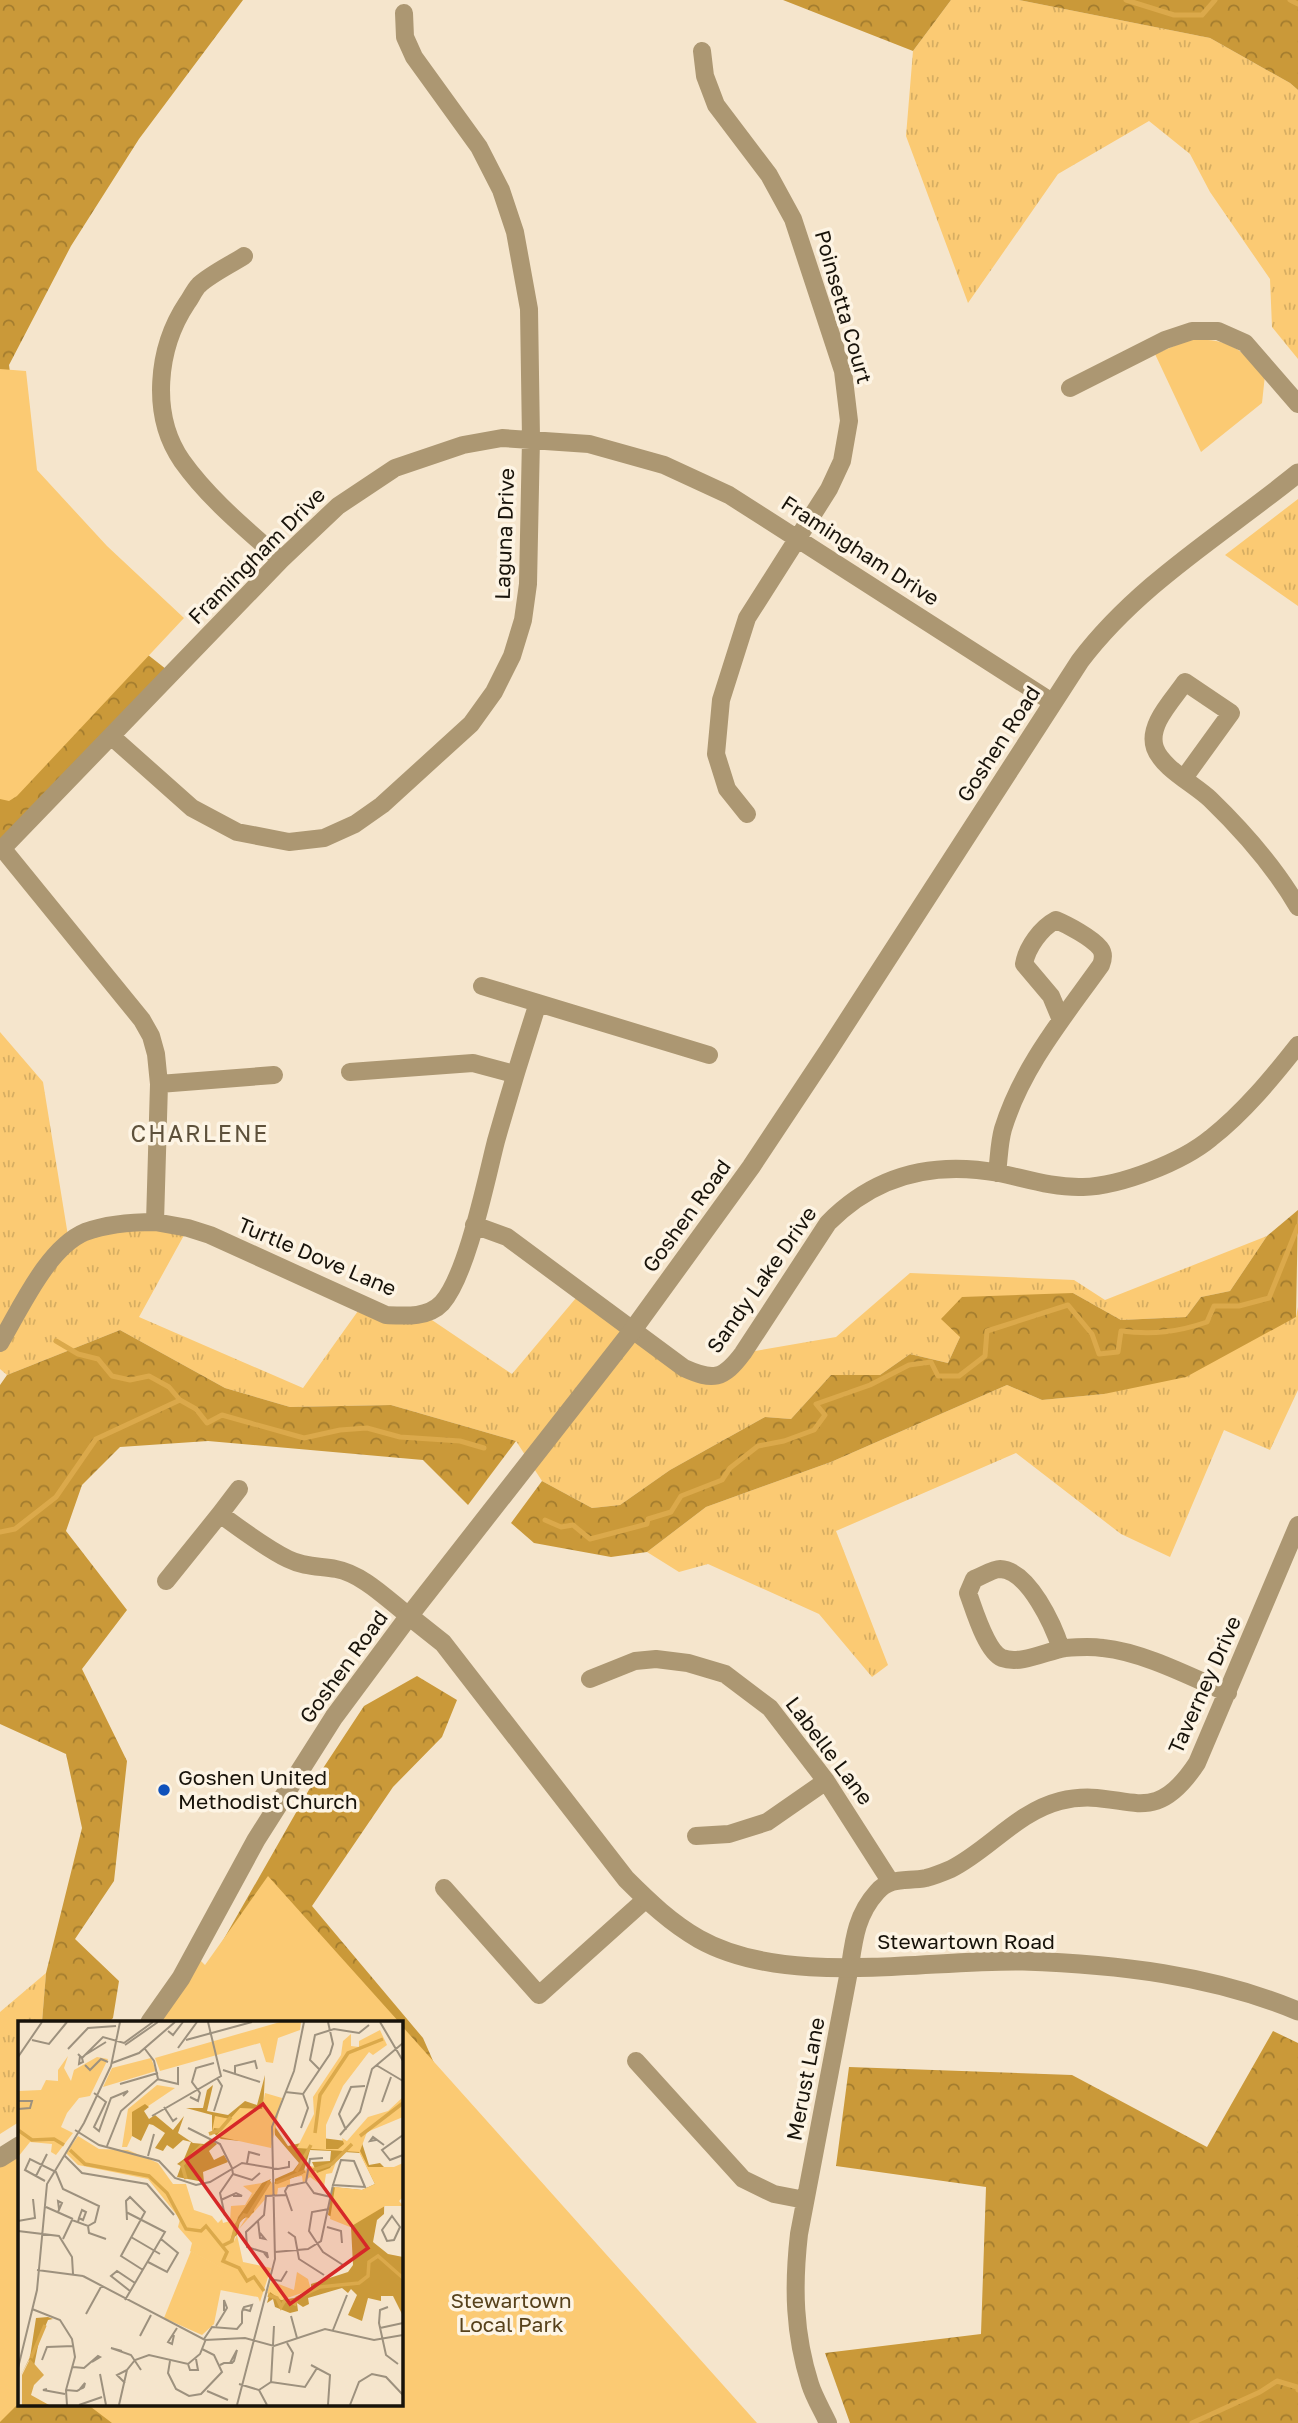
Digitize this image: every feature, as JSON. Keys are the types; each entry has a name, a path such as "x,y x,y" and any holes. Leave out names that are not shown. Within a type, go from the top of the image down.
{"street":[{"name":"Laguna Drive","path":"111,736 192,808 237,832 289,842 324,838 355,824 382,805 471,724 494,692 512,656 523,620 528,584 531,439 529,309 515,232 501,190 479,147 414,57 405,37 404,13"},
{"name":"Poinsetta Court","path":"702,51 705,76 716,105 769,175 793,219 843,371 849,421 842,461 829,489 747,618 721,700 716,754 727,789 747,814"},
{"path":"244,256 199,286 178,317 163,361 161,402 164,421 180,458 206,492 281,561"},
{"path":"1070,388 1165,340 1192,331 1218,331 1245,343 1298,404"},
{"name":"Framingham Drive","path":"1,850 281,561 338,506 395,468 463,445 502,438 589,444 664,464 729,495 1052,702"},
{"name":"Goshen Road","path":"151,2021 181,1978 256,1840 334,1717 409,1616 632,1331 751,1167 1080,661 1112,622 1161,579 1298,473"},
{"path":"1184,778 1231,713 1185,682 1154,730 1154,747 1162,761 1209,798 1244,834 1296,900"},
{"path":"1,850 142,1020 151,1036 159,1084 155,1222"},
{"path":"997,1173 1002,1132 1017,1092 1038,1054 1101,965 1101,949 1068,925 1056,920 1046,925 1025,955 1024,964 1051,996 1061,1020"},
{"path":"482,986 709,1055"},
{"name":"Turtle Dove Lane","path":"0,1343 54,1255 82,1233 126,1222 155,1222 210,1235 386,1315 423,1314 440,1305 454,1286 474,1225 514,1074 538,1003"},
{"name":"Sandy Lake Drive","path":"474,1225 508,1237 684,1368 704,1377 719,1375 732,1368 828,1223 846,1204 876,1187 910,1173 953,1170 997,1173 1051,1185 1084,1187 1124,1181 1160,1167 1210,1140 1273,1077 1298,1045"},
{"path":"350,1072 473,1063 514,1074"},
{"path":"159,1084 274,1075"},
{"path":"166,1581 239,1489"},
{"path":"220,1514 291,1561 315,1568 337,1569 356,1577 409,1616"},
{"name":"Taverney Drive","path":"890,1881 926,1878 949,1870 1035,1811 1060,1801 1087,1798 1141,1804 1167,1798 1184,1783 1197,1763 1298,1525"},
{"path":"1060,1649 1055,1630 1044,1609 1028,1587 1010,1572 999,1569 974,1579 968,1593 979,1624 994,1651 1003,1658 1016,1660 1060,1649 1103,1647 1173,1668 1228,1693"},
{"name":"Stewartown Road","path":"409,1616 443,1643 626,1879 658,1912 701,1940 748,1958 794,1967 1023,1961 1130,1969 1205,1981 1269,1999 1298,2011"},
{"name":"Labelle Lane","path":"590,1679 635,1661 656,1659 688,1663 725,1674 770,1708 826,1781 890,1881"},
{"path":"696,1836 729,1834 767,1822 826,1781"},
{"path":"850,1966 856,1926 878,1890 890,1881"},
{"path":"444,1888 539,1995 646,1899"},
{"name":"Merust Lane","path":"828,2423 810,2386 795,2321 794,2276 805,2200 850,1966"},
{"path":"636,2061 743,2179 774,2194 805,2200"},
{"path":"0,2158 18,2147"}],"green space":[{"path":"0,0 243,0 139,139 71,246 9,365 22,464 138,647 171,673 0,851"},
{"path":"783,0 951,0 913,51"},
{"path":"951,0 1019,0 1210,38 1298,90 1298,359 1272,327 1270,279 1210,192 1190,154 1149,121 1058,174 968,303 906,136 913,51"},
{"path":"1019,0 1298,0 1298,90 1210,38"},
{"path":"1191,339 1225,343 1248,358 1265,375 1262,403 1201,452 1155,354"},
{"path":"0,369 26,371 37,470 107,546 184,618 17,796 9,801 0,799"},
{"path":"1298,499 1298,606 1225,555"},
{"path":"0,1032 43,1082 69,1242 82,1233 188,1228 139,1317 303,1388 363,1304 423,1314 512,1374 581,1292 704,1377 743,1353 836,1337 910,1273 1074,1280 1105,1300 1267,1236 1230,1291 1201,1297 1186,1317 1121,1320 1073,1293 960,1337 948,1363 910,1354 880,1375 831,1375 791,1419 765,1417 670,1470 620,1505 592,1508 542,1481 516,1441 391,1405 290,1407 225,1388 120,1330 7,1375 0,1369"},
{"path":"1298,1210 1296,1317 1186,1377 1104,1394 1042,1400 1007,1385 831,1462 706,1507 647,1552 611,1557 534,1543 511,1523 542,1481 592,1508 620,1505 670,1470 765,1417 791,1419 831,1375 880,1375 910,1354 948,1363 960,1337 941,1319 962,1297 1073,1293 1121,1320 1186,1317 1201,1297 1230,1291 1267,1236"},
{"path":"1298,1307 1298,1390 1270,1450 1224,1430 1170,1557 1121,1534 1016,1453 836,1531 888,1665 872,1677 819,1614 708,1564 679,1572 647,1552 706,1507 831,1462 1007,1385 1042,1400 1104,1394 1296,1317"},
{"path":"120,1330 225,1388 290,1407 391,1405 516,1441 468,1505 423,1460 208,1441 120,1447 82,1485 66,1531 127,1610 82,1669 127,1761 114,1881 75,1939 119,1981 113,2018 110,2021 42,2021 46,1973 82,1828 66,1754 0,1724 0,1385 7,1375"},
{"path":"417,1676 457,1700 442,1737 393,1787 312,1906 423,2038 445,2088 402,2077 402,2021 170,2021 201,1979 310,1788 364,1706"},
{"path":"268,1876 398,2021 151,2021 198,1958 205,1965"},
{"path":"46,1973 42,2021 18,2021 18,2123 0,2134 0,2012"},
{"name":"Stewartown Local Park","path":"402,2026 757,2423 112,2423 90,2406 402,2406"},
{"path":"1273,2031 1298,2043 1298,2423 850,2423 825,2353 981,2334 986,2187 836,2166 849,2067 1072,2075 1207,2147"},
{"path":"18,2147 18,2404 0,2422 0,2160"},
{"path":"18,2392 18,2406 320,2406 332,2423 0,2423 0,2411"}],"waterway":[{"path":"1126,0 1174,15 1202,15 1215,0"},
{"path":"1290,0 1298,4"},
{"path":"545,1520 561,1527 573,1525 590,1539 647,1524 648,1519 671,1512 681,1496 722,1480 730,1468 758,1446 784,1441 814,1430 825,1415 816,1404 870,1385 909,1365 931,1362 938,1376 959,1376 985,1356 987,1331 1068,1305 1092,1334 1099,1354 1118,1352 1121,1331 1155,1333 1186,1328 1207,1322 1214,1306 1239,1306 1269,1298 1298,1226"},
{"path":"56,1341 78,1354 98,1359 112,1376 130,1380 149,1376 169,1387 180,1400 196,1409 207,1423 222,1415 304,1438 340,1430 367,1428 400,1437 460,1441 484,1448"},
{"path":"0,1532 15,1529 56,1497 96,1439 180,1400"},
{"path":"1192,2423 1260,2392 1277,2381 1297,2387 1298,2390"}],"place":[{"name":"Goshen United Methodist Church","path":"164,1790"}],"district":[{"name":"CHARLENE","path":"200,1134"}]}
